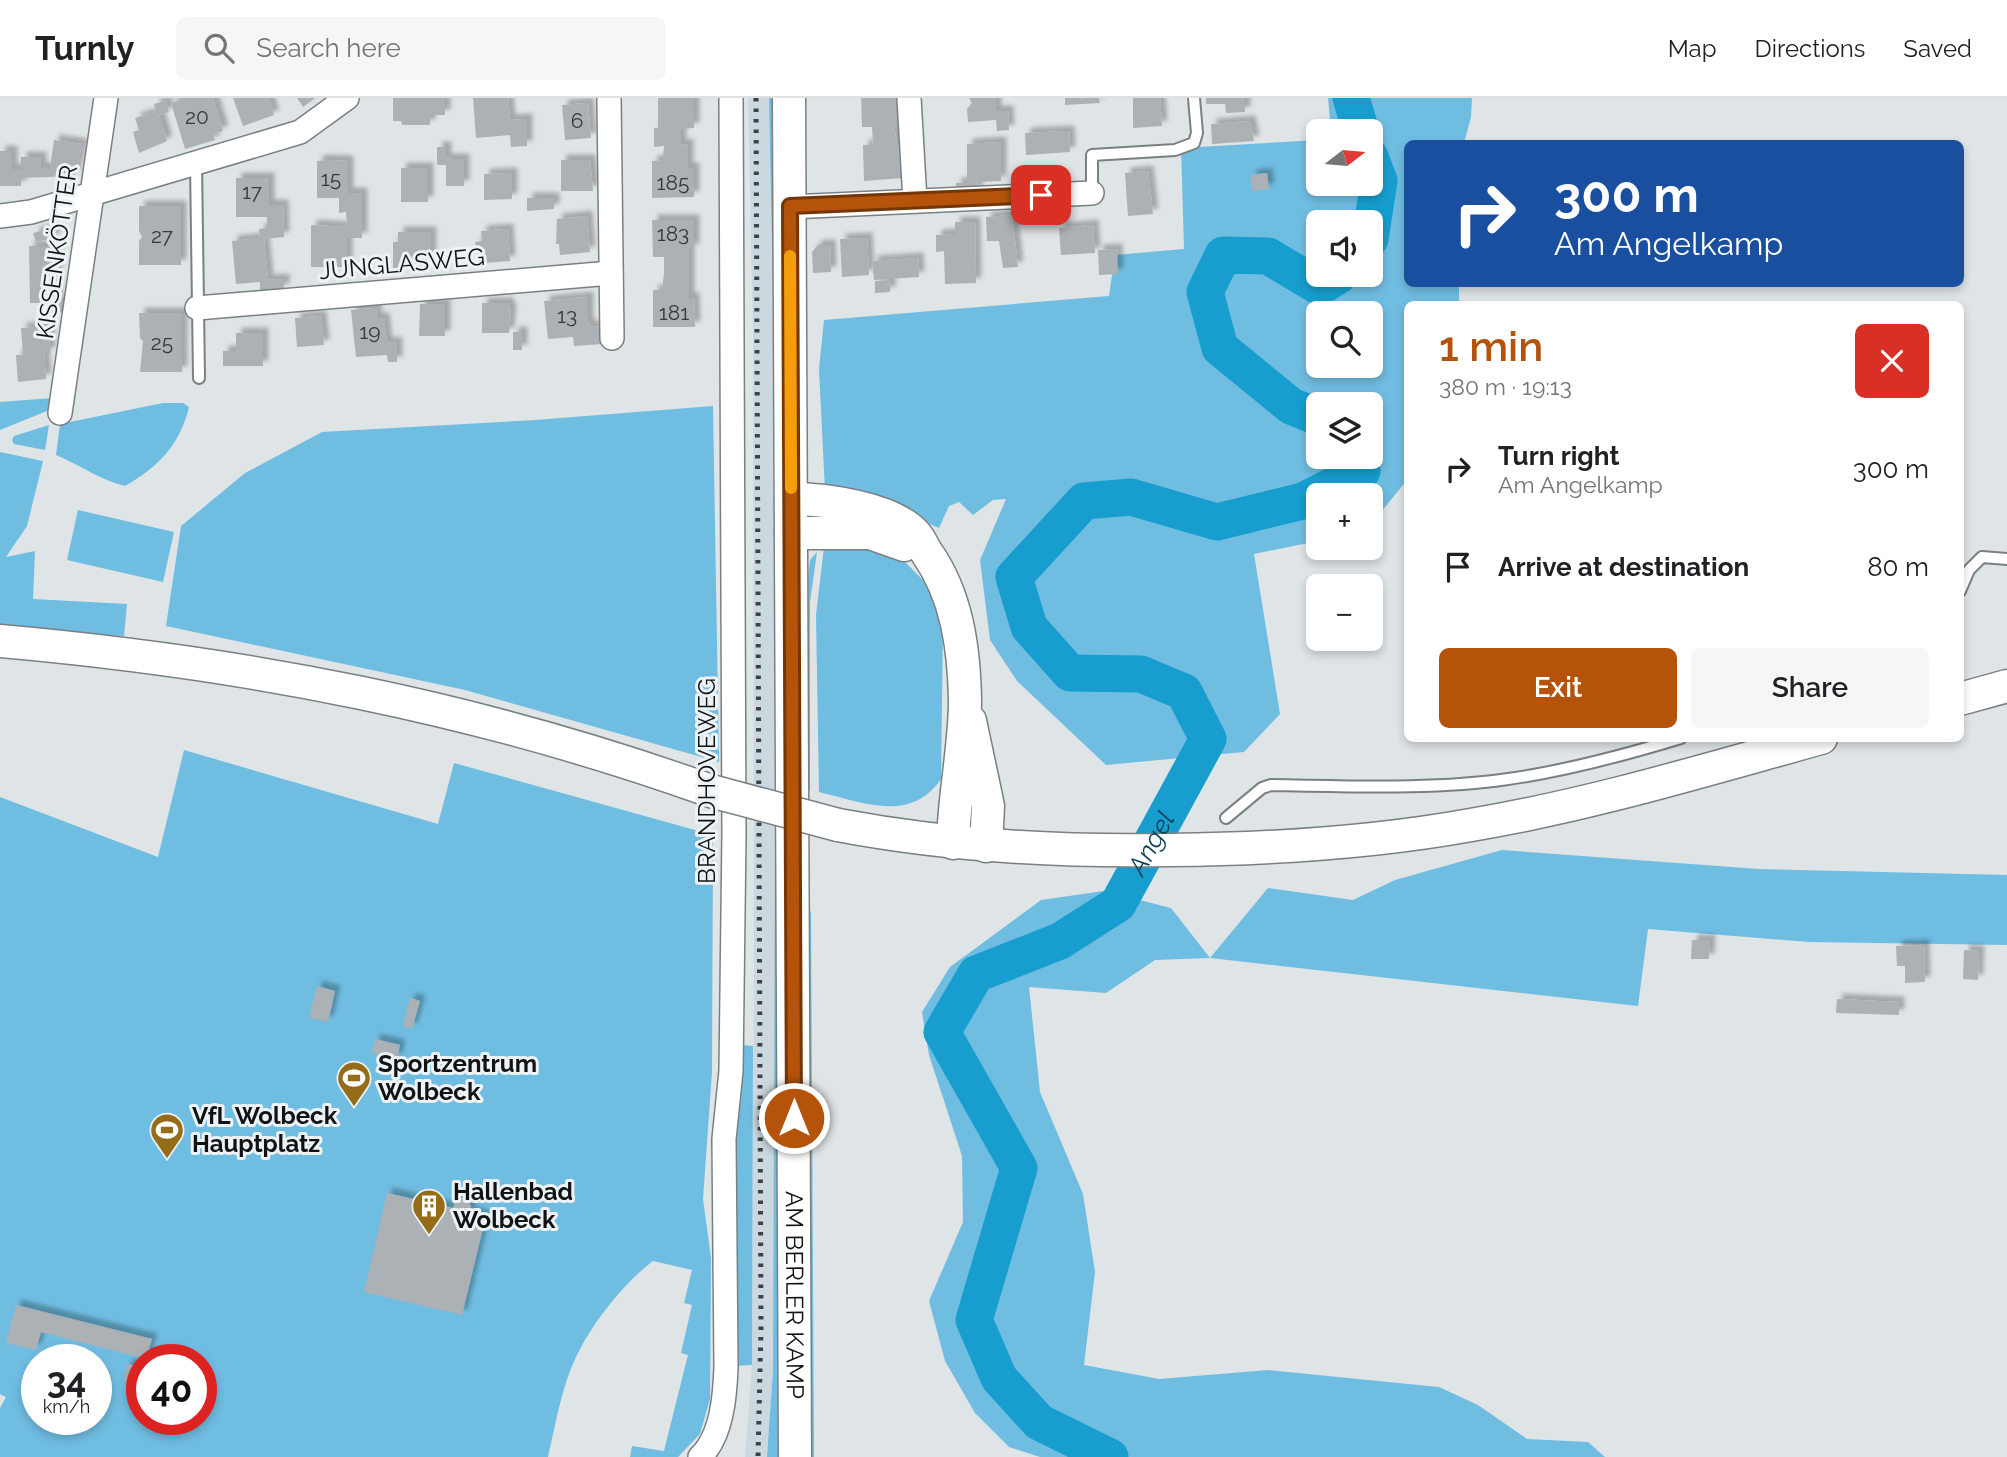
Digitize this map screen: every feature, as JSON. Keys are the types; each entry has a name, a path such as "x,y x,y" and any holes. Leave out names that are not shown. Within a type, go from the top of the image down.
{"main road":[{"name":"AM BERLER KAMP","path":"789,98 795,1457"},
{"path":"791,499 821,499 880,514 916,535 942,575 954,607 965,702 979,752 988,806 986,846"},
{"path":"792,533 870,533 925,551"},
{"path":"0,641 160,656 292,677 501,723 711,791 838,824 953,843 1043,851 1254,849 1371,841 1472,825 1595,800 1806,742"},
{"path":"1964,698 2007,686"},
{"path":"953,843 965,702"}],"street":[{"name":"KISSENKÖTTER","path":"60,413 106,98"},
{"path":"0,216 31,212 93,191 300,132 347,98"},
{"path":"609,98 612,338"},
{"name":"BRANDHOVEWEG","path":"700,1457 707,1450 725,1401 726,1378 724,1139 731,1071 734,834 731,98"},
{"path":"909,98 915,201"},
{"path":"790,206 1092,193"},
{"name":"JUNGLASWEG","path":"197,308 611,272"}],"lane":[{"path":"1092,193 1092,155 1175,150 1194,143 1197,133 1194,98"},
{"path":"196,162 199,378"},
{"path":"1964,582 1969,570 1982,557 2007,559"},
{"path":"1226,818 1262,788 1271,785 1405,785 1505,780 1549,772 1665,742"}],"shaded area":[{"path":"748,98 769,98 773,328 773,1370 767,1457 745,1457 752,1365 754,956 753,332"},
{"path":"769,98 775,98 773,302"},
{"path":"1328,98 1472,98 1471,117 1465,140 1404,140 1404,287 1459,287 1459,301 1404,301 1404,484 1383,510 1383,483 1306,483 1306,543 1254,554 1280,714 1244,752 1106,765 1017,681 990,640 980,560 1006,499 993,500 973,515 959,502 949,506 939,528 872,500 825,491 819,369 824,320 1109,296 1115,255 1184,249 1181,148 1306,141 1306,196 1383,196 1383,119 1330,119"},
{"path":"53,398 52,409 0,430 0,402"},
{"path":"163,403 183,403 189,407 180,433 157,463 125,486 56,455 60,424"},
{"path":"713,406 719,762 465,690 166,626 181,526 245,473 322,432 535,420"},
{"path":"49,425 45,450 14,444 12,440 14,436"},
{"path":"0,452 43,461 27,526 6,557 35,551 33,599 127,604 124,636 0,629"},
{"path":"78,510 174,532 163,582 67,560"},
{"path":"862,546 900,557 927,584 943,626 941,779 929,793 900,806 869,804 819,792 816,615 824,547"},
{"path":"817,552 810,602 810,790 804,788 805,602 810,560"},
{"name":"Sportzentrum Wolbeck","path":"184,750 438,824 454,763 713,835 712,1072 703,1199 711,1258 710,1399 700,1434 678,1457 630,1457 632,1446 664,1451 688,1355 681,1353 692,1305 684,1303 692,1270 653,1261 631,1280 611,1303 578,1353 564,1391 548,1457 0,1457 0,1408 6,1397 0,1394 0,797 158,857"},
{"path":"775,834 781,836 784,1457 767,1457 773,1370"},
{"path":"1502,850 1759,869 2007,875 2007,945 1809,942 1648,929 1638,1006 1210,958 1268,888 1353,900 1395,880"},
{"path":"1104,891 1171,908 1210,958 1155,960 1106,993 1029,987 1040,1092 1083,1194 1095,1272 1084,1365 1159,1379 1268,1370 1439,1387 1478,1405 1527,1439 1588,1442 1605,1457 1040,1457 1009,1447 975,1413 945,1361 929,1301 963,1222 962,1156 929,1055 922,1012 950,967 1041,900"},
{"path":"811,911 814,1457 809,1457 805,915"},
{"path":"743,1045 753,1046 752,1365 735,1366 733,1146"}],"building":[{"path":"186,98 213,98 223,131 213,134 215,140 185,149 171,103"},
{"path":"233,98 268,98 274,115 243,126"},
{"path":"297,98 315,98 303,107"},
{"path":"393,98 445,98 445,115 430,115 430,125 402,125 401,121 393,121"},
{"path":"473,98 508,98 510,120 527,119 527,146 511,147 510,135 476,138"},
{"path":"658,98 694,98 694,128 681,129 681,145 688,144 688,168 694,168 694,197 652,198 652,161 663,160 664,146 654,147 654,128 658,128"},
{"path":"861,98 899,98 899,125 894,126 903,178 864,181 863,145 873,145 872,127 862,127"},
{"path":"969,98 996,98 996,111 1008,111 1009,130 997,131 996,120 968,122 967,109 972,103"},
{"path":"1065,98 1099,98 1100,103 1065,105"},
{"path":"1133,98 1160,98 1162,126 1133,128"},
{"path":"1206,98 1245,98 1245,112 1226,113 1225,104 1206,104"},
{"path":"166,101 169,112 159,115 167,141 139,153 133,132 139,130 135,118 156,112 154,104"},
{"path":"588,103 591,138 565,140 562,105"},
{"path":"1250,121 1254,141 1212,144 1211,124"},
{"path":"1069,131 1070,152 1026,155 1025,133"},
{"path":"54,140 82,144 75,176 21,178 21,186 0,186 0,151 12,151 12,169 21,169 21,157 41,157 41,168 50,168"},
{"path":"1001,142 1001,181 977,182 978,192 956,193 956,183 967,183 967,144"},
{"path":"437,147 446,147 446,159 464,159 464,186 446,186 446,165 437,165"},
{"path":"561,160 590,160 593,191 561,191"},
{"path":"317,161 348,161 348,193 362,193 362,238 347,238 347,267 311,267 311,225 347,227 346,212 339,213 339,198 317,198"},
{"path":"401,168 428,168 428,202 401,202"},
{"path":"1148,171 1153,214 1128,216 1125,173"},
{"path":"512,173 512,199 484,200 484,174"},
{"path":"1267,173 1269,189 1252,191 1251,175"},
{"path":"236,178 269,178 269,205 283,205 284,237 264,239 268,280 284,279 284,289 260,291 260,282 236,284 232,241 260,238 259,229 267,228 267,217 236,217"},
{"path":"527,198 554,198 554,209 527,211"},
{"path":"139,206 181,206 181,265 139,265 139,241 142,237 139,231"},
{"path":"1012,215 1018,267 1003,268 999,241 987,241 986,217"},
{"path":"587,216 590,252 560,255 559,244 556,244 557,219"},
{"path":"652,220 694,220 694,249 689,249 689,298 694,298 695,327 653,327 653,290 662,290 664,257 653,257"},
{"path":"955,222 975,222 976,283 945,284 944,251 936,252 936,235 955,234"},
{"path":"1093,225 1095,253 1061,255 1059,228"},
{"path":"53,228 55,238 36,242 33,233"},
{"path":"508,229 510,261 484,263 483,253 477,254 475,242 482,241 481,231"},
{"path":"398,232 431,232 431,268 393,268 393,242 398,242"},
{"path":"867,238 869,275 842,277 840,239"},
{"path":"818,245 830,245 831,272 813,273 812,252"},
{"path":"29,246 56,246 57,302 65,301 65,312 46,313 46,303 30,303"},
{"path":"1117,249 1118,274 1099,275 1098,250"},
{"path":"918,258 919,277 874,280 872,261"},
{"path":"891,280 890,292 875,293 875,281"},
{"path":"588,297 588,321 591,327 601,326 602,344 574,346 573,337 548,339 544,301"},
{"path":"482,303 508,303 511,312 509,333 482,333"},
{"path":"420,304 445,304 445,336 419,336"},
{"path":"376,308 377,318 384,318 387,343 397,342 397,362 388,362 387,355 356,357 351,310"},
{"path":"139,313 182,313 182,372 140,372 143,341 140,338"},
{"path":"321,316 324,345 297,347 295,318"},
{"path":"49,326 50,353 44,353 46,379 18,382 16,355 23,355 21,328"},
{"path":"513,332 522,332 522,350 513,350"},
{"path":"236,333 263,333 263,366 223,366 223,351 236,351"},
{"path":"1692,940 1710,940 1709,959 1691,959"},
{"path":"1924,945 1925,982 1905,983 1905,966 1897,966 1896,946"},
{"path":"1964,950 1979,951 1978,980 1963,979"},
{"path":"317,986 335,991 328,1022 309,1017"},
{"path":"410,998 420,1001 412,1029 403,1026"},
{"path":"1837,999 1899,1002 1899,1015 1836,1013"},
{"path":"375,1039 400,1045 397,1059 372,1053"},
{"name":"Hallenbad Wolbeck","path":"387,1193 453,1208 455,1202 465,1196 471,1206 470,1212 486,1216 462,1315 364,1292"},
{"path":"16,1305 152,1339 150,1344 126,1344 126,1354 112,1350 112,1344 88,1344 41,1332 38,1344 21,1344 21,1346 6,1343"}],"waterway":[{"name":"Angel","path":"1351,98 1357,119"},
{"name":"Angel","path":"1374,210 1377,196"},
{"name":"Angel","path":"1306,279 1268,256 1223,255 1205,292 1220,348 1291,406 1306,412"},
{"name":"Angel","path":"1110,1457 1039,1422 999,1378 974,1320 1019,1168 942,1032 976,974 1060,941 1118,904 1208,739 1184,692 1141,674 1070,673 1029,627 1014,577 1084,501 1131,497 1217,522 1303,501 1361,469"}],"railway":[{"path":"756,98 761,1328 758,1457"}],"slow traffic":[{"path":"790,256 791,488"}],"place":[{"name":"Sportzentrum Wolbeck","path":"354,1108"},
{"name":"VfL Wolbeck Hauptplatz","path":"167,1160"},
{"name":"Hallenbad Wolbeck","path":"429,1236"}],"route":[{"path":"794,1118 790,206 1041,195"}]}
